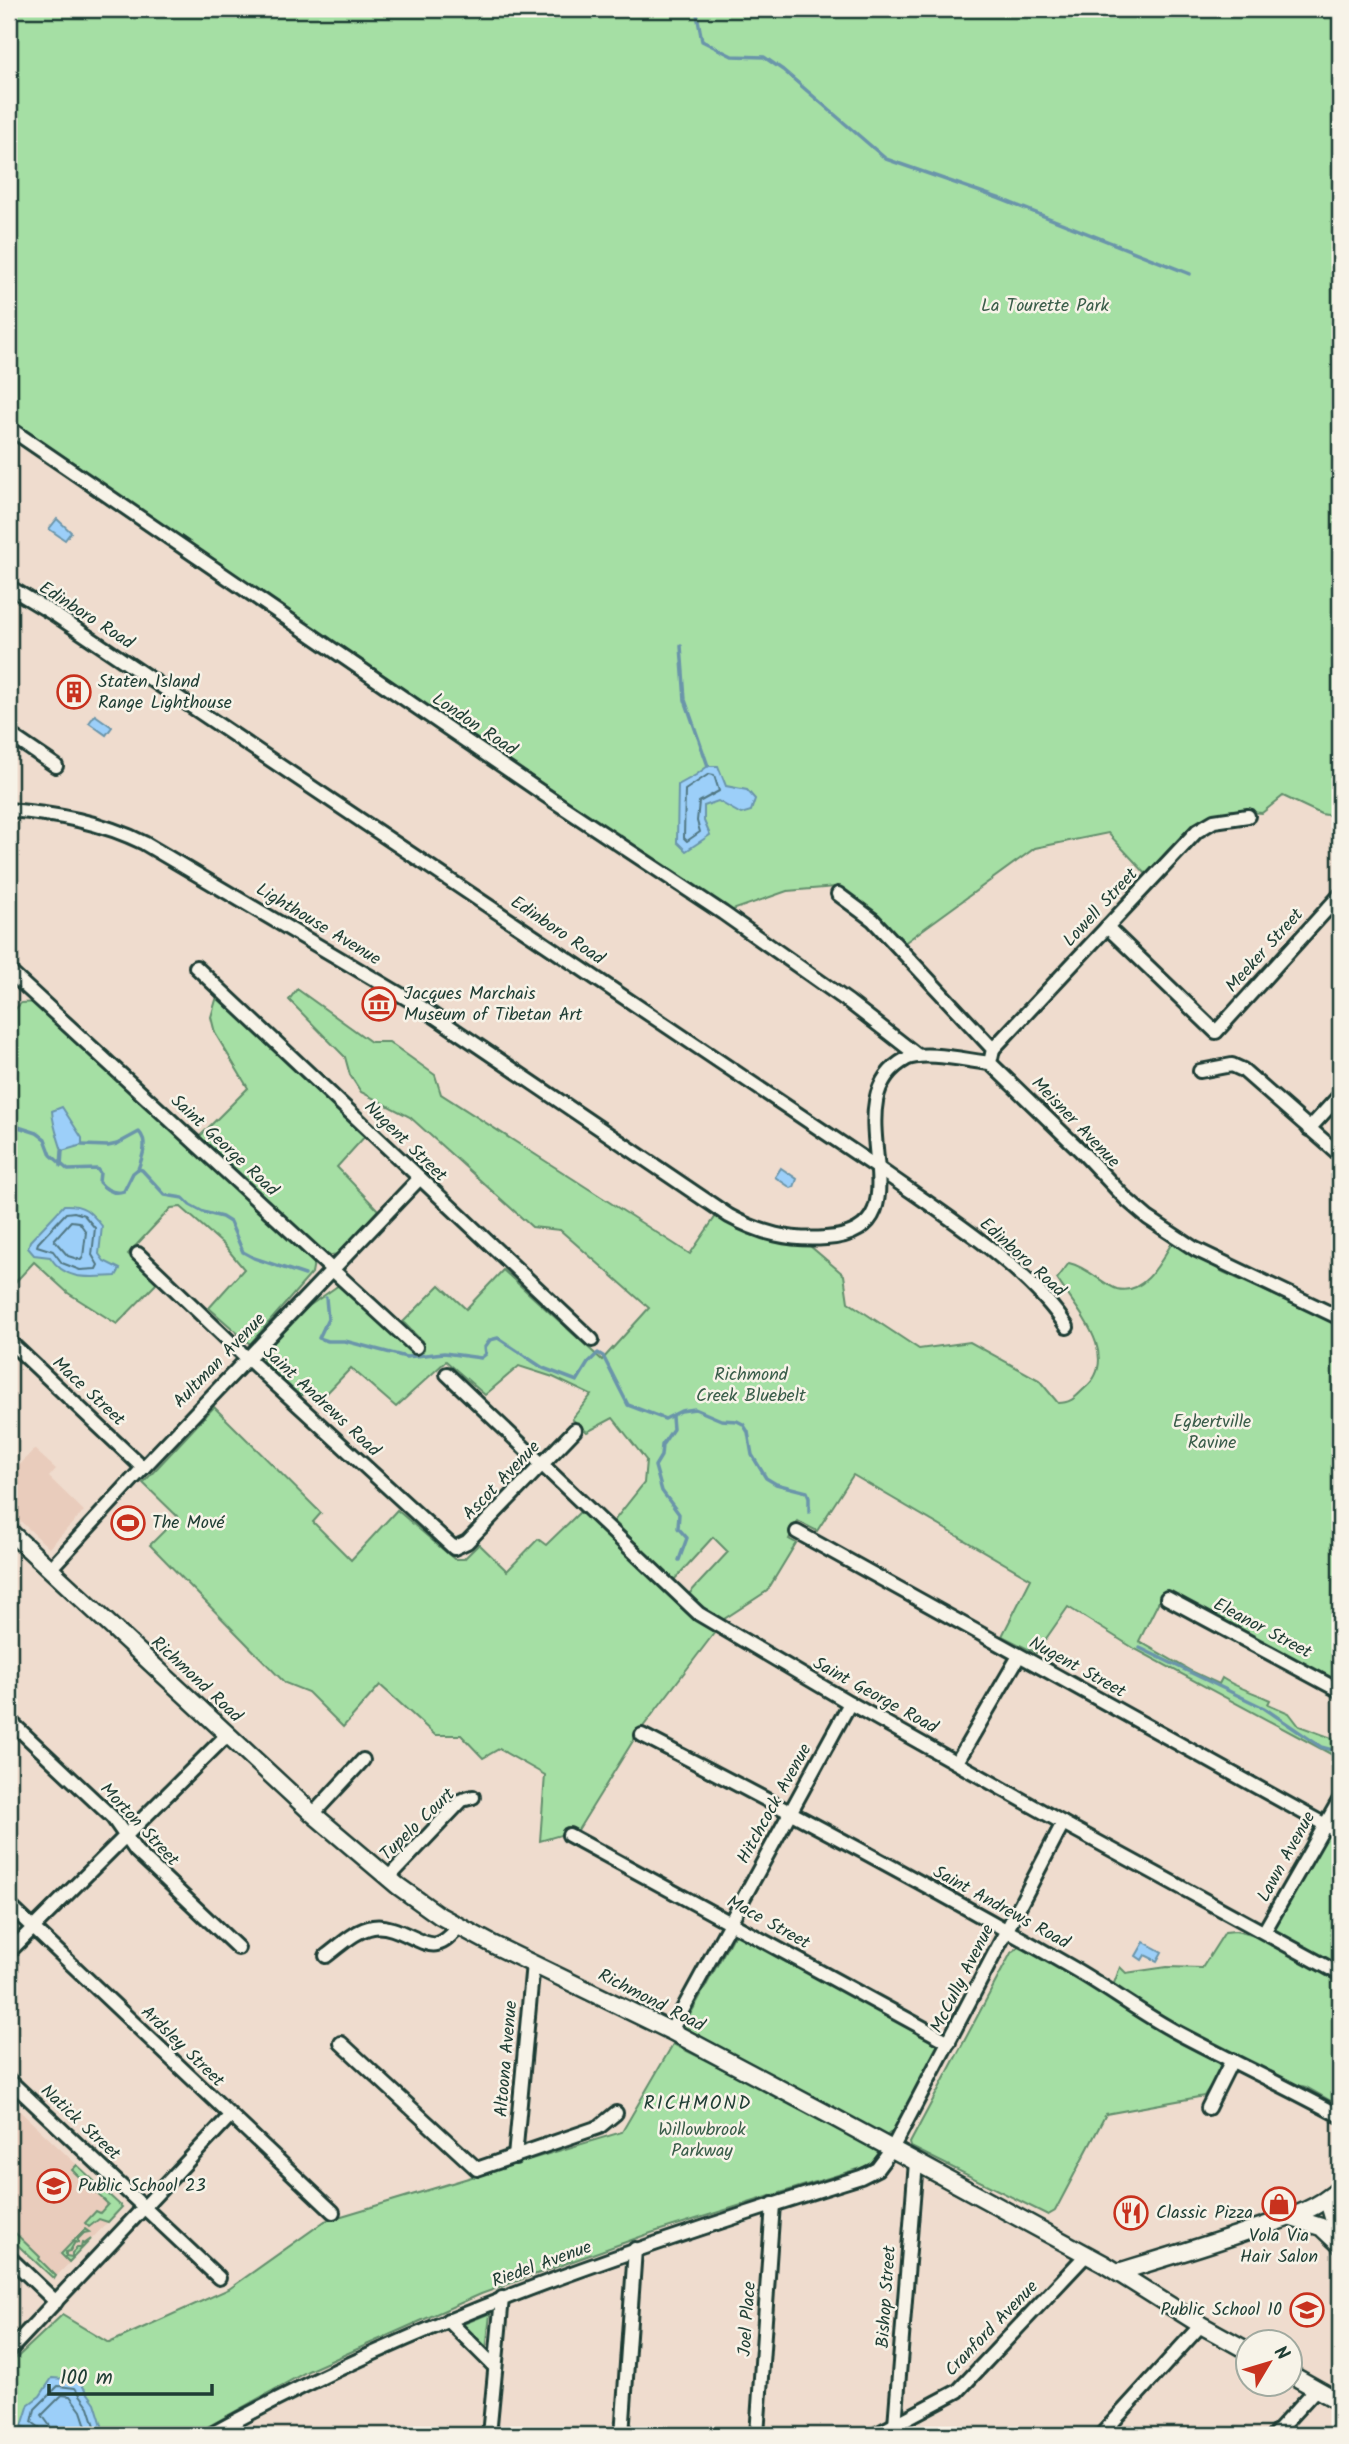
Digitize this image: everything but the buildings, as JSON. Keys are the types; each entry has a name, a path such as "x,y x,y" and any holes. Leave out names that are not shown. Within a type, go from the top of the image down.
{"street":[{"name":"London Road","path":"9,428 560,805 733,920 849,1002 917,1055"},
{"name":"Edinboro Road","path":"9,587 54,614 878,1168 984,1244 1049,1301 1067,1327"},
{"path":"9,734 55,766"},
{"name":"Lighthouse Avenue","path":"9,810 100,825 144,843 418,1005 748,1226 766,1233 796,1238 847,1235 866,1222 873,1212 880,1189 878,1168"},
{"name":"Lowell Street","path":"993,1049 1197,831 1214,821 1248,816"},
{"path":"838,894 873,920 993,1049 990,1063 917,1055 907,1059 888,1074 880,1085 873,1112 878,1168"},
{"name":"Meeker Street","path":"1107,927 1216,1032 1340,895"},
{"name":"Nugent Street","path":"197,967 592,1340"},
{"name":"Saint George Road","path":"9,971 416,1347"},
{"name":"Meisner Avenue","path":"990,1063 1148,1218 1195,1249 1340,1318"},
{"path":"1200,1071 1232,1065 1243,1070 1340,1155"},
{"path":"1309,1129 1340,1095"},
{"name":"Aultman Avenue","path":"50,1569 419,1179"},
{"name":"Saint Andrews Road","path":"138,1254 450,1545"},
{"name":"Mace Street","path":"9,1341 143,1468"},
{"name":"Saint George Road","path":"447,1374 699,1614 1063,1824 1340,1974"},
{"name":"Ascot Avenue","path":"450,1545 458,1548 467,1542 575,1430"},
{"name":"Richmond Road","path":"9,1531 313,1814 388,1878 458,1927 671,2031 892,2149 1087,2254 1234,2343"},
{"name":"Nugent Street","path":"797,1532 1340,1833"},
{"name":"Eleanor Street","path":"1167,1598 1340,1691"},
{"path":"957,1762 1019,1656"},
{"name":"Hitchcock Avenue","path":"671,2031 850,1703"},
{"name":"Morton Street","path":"12,1723 113,1818 136,1851 238,1948"},
{"path":"9,1952 228,1735"},
{"name":"Saint Andrews Road","path":"642,1735 790,1811 1074,1968 1178,2033 1340,2116"},
{"path":"313,1814 363,1760"},
{"name":"Tupelo Court","path":"388,1878 463,1800 473,1797"},
{"name":"Lawn Avenue","path":"1264,1932 1340,1799"},
{"name":"McCully Avenue","path":"892,2149 1063,1824"},
{"name":"Mace Street","path":"569,1835 949,2042"},
{"name":"Ardsley Street","path":"9,1905 333,2212"},
{"path":"326,1956 360,1932 373,1927 400,1930 432,1944 444,1941 458,1927"},
{"name":"Altoona Avenue","path":"515,2157 533,1963"},
{"path":"341,2043 477,2169 599,2127 616,2113"},
{"path":"1208,2108 1232,2060"},
{"name":"Natick Street","path":"9,2080 219,2278"},
{"path":"9,2351 230,2116"},
{"name":"Riedel Avenue","path":"210,2435 371,2353 447,2320 635,2249 870,2173 881,2165 892,2149"},
{"name":"Bishop Street","path":"896,2430 916,2162"},
{"path":"1118,2272 1289,2217 1328,2200 1340,2188"},
{"path":"1328,2200 1340,2243"},
{"name":"Joel Place","path":"757,2435 773,2204"},
{"path":"1289,2217 1321,2227 1340,2243"},
{"path":"622,2435 635,2249"},
{"name":"Cranford Avenue","path":"875,2435 896,2430 958,2391 1087,2254"},
{"path":"9,2257 56,2302"},
{"path":"489,2435 502,2298"},
{"path":"447,2320 495,2367"},
{"path":"1101,2435 1201,2325"},
{"path":"1304,2382 1340,2401"},
{"path":"1274,2435 1316,2389"}],"shaded area":[{"path":"34,1449 56,1469 49,1477 84,1511 49,1548 9,1510 9,1477"},
{"name":"Public School 23","path":"9,2101 122,2207 54,2279 9,2237"}],"green space":[{"name":"La Tourette Park","path":"9,9 1340,9 1340,817 1321,814 1283,796 1262,813 1250,812 1199,824 1147,875 1108,833 1035,848 903,944 868,907 836,887 787,891 730,911 9,421"},
{"name":"Richmond Creek Bluebelt","path":"297,989 371,1042 389,1042 435,1075 441,1094 690,1254 716,1216 758,1236 810,1246 844,1275 848,1302 919,1349 970,1342 1039,1380 1058,1403 1070,1401 1085,1388 1095,1376 1099,1362 1092,1333 1057,1279 1069,1263 1083,1268 1112,1287 1127,1290 1144,1282 1158,1266 1173,1241 1223,1272 1340,1325 1340,1684 1164,1591 1139,1641 1219,1684 1222,1678 1270,1700 1268,1704 1289,1713 1299,1726 1340,1741 1340,1759 1135,1649 1068,1607 1036,1653 1002,1636 1031,1579 853,1475 817,1531 798,1521 789,1539 796,1543 767,1591 721,1621 688,1595 728,1552 713,1537 673,1581 614,1521 644,1483 646,1460 613,1418 587,1432 572,1419 591,1395 553,1377 519,1366 485,1395 446,1361 396,1407 351,1368 322,1398 309,1386 299,1398 266,1367 262,1360 264,1352 309,1306 339,1285 414,1353 423,1342 403,1322 440,1285 466,1309 503,1270 602,1360 649,1308 560,1230 532,1227 410,1117 361,1092 350,1075 345,1057 289,1000"},
{"path":"218,993 367,1134 337,1167 378,1210 338,1254 325,1256 197,1139 248,1088 215,1033 211,1017"},
{"path":"37,1002 224,1179 312,1257 312,1273 250,1344 209,1308 244,1269 224,1245 181,1207 171,1208 128,1254 158,1282 117,1324 68,1293 34,1262 9,1289 9,1016 21,1003"},
{"path":"214,1407 321,1513 313,1522 351,1560 397,1510 454,1559 464,1559 479,1544 507,1571 538,1539 546,1545 581,1511 665,1591 715,1632 636,1736 578,1830 540,1841 545,1775 499,1749 483,1758 461,1735 435,1735 380,1685 343,1727 308,1692 285,1683 150,1545 178,1517 143,1483"},
{"path":"1331,1836 1340,1841 1340,1967 1275,1932 1273,1928 1320,1840"},
{"path":"1235,1931 1276,1945 1340,1980 1340,2106 1176,2025 1113,1986 1120,1967 1126,1973 1167,1967 1202,1968 1225,1932"},
{"name":"Willowbrook Parkway","path":"737,1933 938,2042 940,2046 893,2135 890,2133 886,2136 689,2033 689,2029 684,2026"},
{"path":"1019,1947 1080,1978 1220,2059 1218,2073 1204,2096 1106,2114 1055,2211 1048,2215 911,2147 910,2143 1011,1953"},
{"name":"Willowbrook Parkway","path":"673,2044 811,2113 876,2149 880,2155 867,2166 651,2233 481,2294 308,2371 193,2435 9,2435 9,2365 62,2315 109,2343 229,2289 325,2221 622,2132"},
{"path":"77,2165 122,2207 108,2222 99,2219 89,2227 85,2223 96,2211 100,2213 108,2204 72,2170"},
{"path":"9,2227 40,2257 56,2276 54,2279 9,2237"},
{"path":"85,2229 89,2232 78,2239 78,2243 75,2242 70,2251 66,2252 66,2256 72,2257 72,2253 81,2248 82,2243 91,2239 69,2262 61,2254"},
{"path":"490,2314 486,2350 461,2325"}],"water":[{"path":"57,519 71,532 65,540 49,529"},
{"path":"95,715 112,727 106,735 89,723"},
{"path":"708,766 718,766 726,786 747,790 755,799 751,811 741,814 718,801 704,806 704,821 710,835 686,851 677,842 678,785"},
{"path":"62,1107 82,1138 82,1145 62,1151 52,1111"},
{"path":"781,1168 797,1179 794,1187 791,1188 775,1177"},
{"path":"64,1205 86,1210 102,1226 99,1254 104,1261 120,1269 116,1276 88,1277 71,1274 63,1271 50,1257 34,1255 28,1248 30,1241"},
{"path":"1144,1942 1162,1952 1157,1961 1145,1955 1142,1960 1136,1956"},
{"path":"52,2378 78,2380 95,2403 105,2435 42,2435 22,2426 29,2404 40,2396"}],"waterway":[{"path":"696,9 702,41 732,56 764,57 783,70 886,159 998,198 1190,274"},
{"path":"681,646 685,700 708,766"},
{"path":"9,1124 37,1133 45,1139 51,1155 68,1170 97,1169 100,1173 99,1182 110,1191 124,1191 133,1173 138,1169 142,1170 165,1195 183,1198 203,1212 230,1222 243,1252 305,1275"},
{"path":"82,1145 117,1144 139,1132 144,1145 138,1169"},
{"path":"61,1166 62,1151"},
{"path":"326,1298 328,1319 319,1338 345,1341 406,1357 444,1353 481,1358 486,1354 485,1347 490,1340 498,1338 543,1368 577,1381 598,1353 603,1356 628,1405 665,1419 681,1411 695,1409 721,1420 743,1424 748,1432 752,1455 766,1478 776,1484 807,1492 809,1512"},
{"path":"672,1417 673,1429 662,1445 661,1456 655,1466 662,1491 679,1514 678,1528 687,1538 679,1560"},
{"path":"1140,1648 1264,1708 1321,1747 1340,1752"}],"place":[{"name":"Staten Island Range Lighthouse","path":"74,692"},
{"name":"Jacques Marchais Museum of Tibetan Art","path":"379,1004"},
{"name":"The Mové","path":"128,1523"},
{"name":"Public School 23","path":"54,2186"},
{"name":"Vola Via Hair Salon","path":"1279,2204"},
{"name":"Classic Pizza","path":"1131,2213"},
{"name":"Public School 10","path":"1307,2310"}],"district":[{"name":"RICHMOND","path":"698,2104"}],"park label":[{"name":"Egbertville Ravine","path":"1212,1432"}]}
